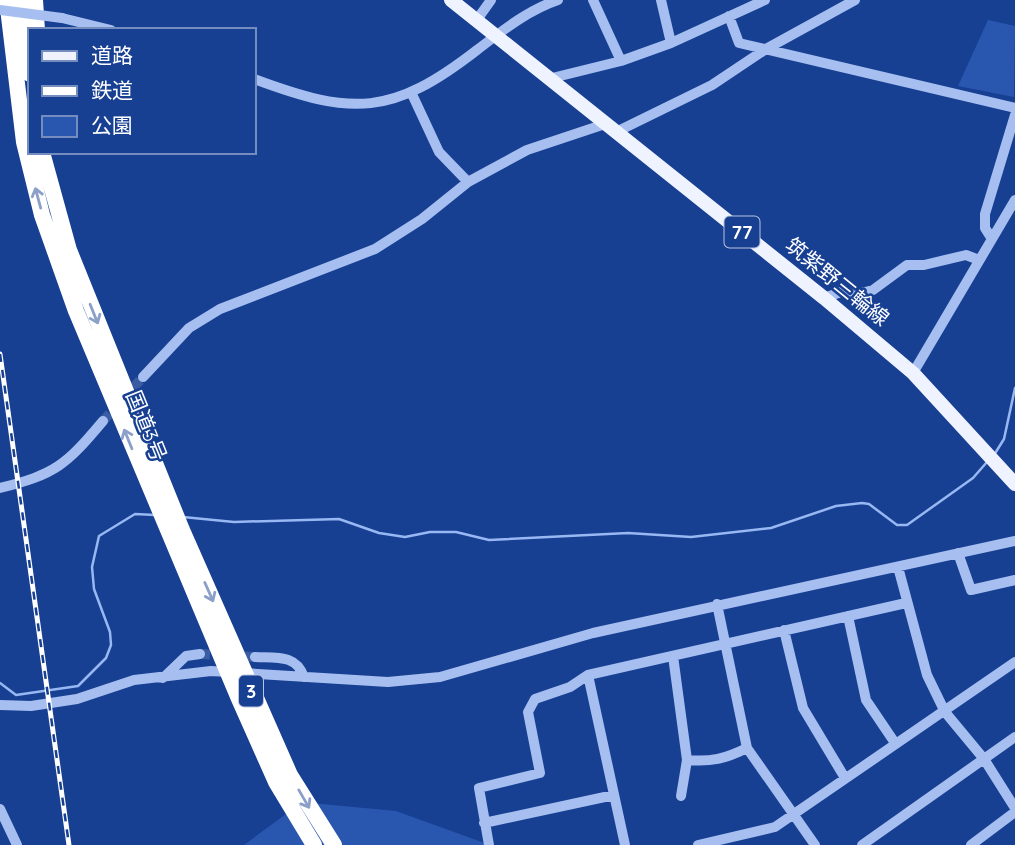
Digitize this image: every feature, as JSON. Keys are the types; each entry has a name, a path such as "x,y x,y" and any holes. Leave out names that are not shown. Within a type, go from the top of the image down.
{"highway":[{"name":"国道3号","path":"7,0 20,121 28,154"},
{"path":"22,0 28,56"},
{"path":"36,0 37,28"},
{"path":"0,41 20,121"},
{"name":"国道3号","path":"28,154 165,528 235,671 290,775 334,845"},
{"name":"国道3号","path":"42,154 62,252 172,505 276,782 314,845"}],"main road":[{"name":"筑紫野三輪線","path":"451,0 914,373 1015,484"}],"street":[{"path":"476,21 491,0"},
{"path":"256,80 337,104 388,102 443,76 539,6 558,0"},
{"path":"593,0 621,61"},
{"path":"661,0 671,43"},
{"path":"548,79 621,61 671,43 765,0"},
{"path":"143,377 188,328 220,309 375,249 422,219 468,182 527,150 610,128 712,85 766,49 855,0"},
{"path":"0,10 62,18 103,28"},
{"path":"729,16 739,43 1015,108"},
{"path":"411,92 439,152 468,182"},
{"path":"992,239 985,228 985,214 1015,116"},
{"path":"914,373 1015,200"},
{"path":"824,298 841,292 857,294 873,290 907,265 924,265 966,255 979,260"},
{"path":"0,488 52,473 81,447 103,421"},
{"path":"0,705 31,706 78,699 134,680 235,671 388,682 440,677 593,633 1015,541"},
{"path":"958,554 971,590 1015,580"},
{"path":"898,567 927,675 945,712 984,760 1015,810 971,845"},
{"path":"489,845 479,788 540,773 528,712 535,699 570,687 589,675 906,603"},
{"path":"717,604 723,644 747,748 815,845"},
{"path":"848,616 866,700 895,743"},
{"path":"784,630 803,708 845,778"},
{"path":"163,678 186,656 200,654"},
{"path":"673,656 687,760 681,796"},
{"path":"255,657 293,659 301,666 304,677"},
{"path":"698,845 775,827 1015,662"},
{"path":"589,675 625,845"},
{"path":"862,845 1015,737"},
{"path":"687,760 717,760 747,748"},
{"path":"484,823 614,795"},
{"path":"0,809 17,845"}],"green space":[{"path":"988,20 1015,26 1014,97 958,86"},
{"path":"311,803 396,811 490,845 244,845 290,811"}],"waterway":[{"path":"994,455 1004,439 1015,388"},
{"path":"183,517 234,522 339,519 379,533 405,537 430,532 456,532 489,540 628,533 691,537 771,528 836,506 862,503 869,504 897,525 907,525 973,478 987,462"},
{"path":"0,683 16,695 78,686 106,658 111,645 110,632 94,589 92,567 99,536 135,514 155,515"}],"tunnel":[{"path":"103,421 143,377"},
{"path":"200,654 255,657"}],"railway":[{"path":"0,354 69,845"}]}
